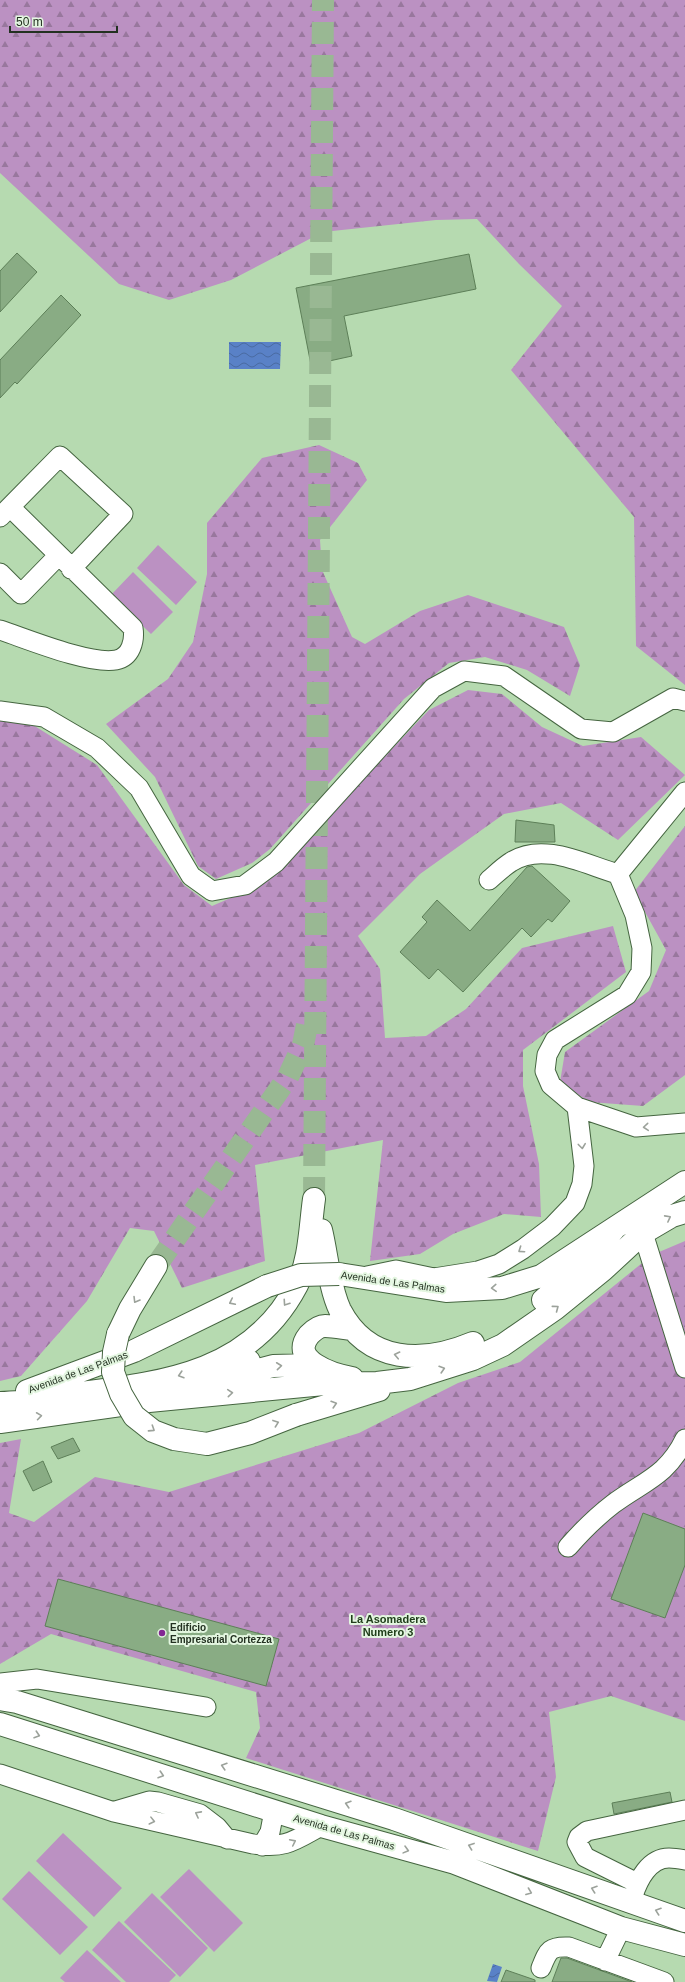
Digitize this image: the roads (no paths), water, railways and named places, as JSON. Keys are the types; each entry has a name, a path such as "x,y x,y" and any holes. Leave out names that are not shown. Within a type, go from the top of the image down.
{"main road":[{"name":"Avenida de Las Palmas","path":"0,1401 134,1351 267,1286 301,1275 349,1276 446,1291 502,1288 541,1276 685,1182"},
{"path":"0,1401 137,1386 180,1376 212,1365 237,1352 265,1329 285,1305 298,1284 306,1262 314,1199 334,1294 340,1310 352,1329 363,1339 383,1352 408,1357 434,1355 466,1346 499,1332 540,1302 585,1264 615,1228"},
{"path":"156,1266 130,1309 118,1334 114,1352 113,1372 121,1394 134,1416 153,1431 174,1439 207,1444 250,1433 296,1416 473,1359 503,1344 555,1309 643,1233 672,1216 685,1212"},
{"path":"214,1381 241,1367 262,1350 281,1332 300,1309 310,1288 318,1262 321,1230"},
{"path":"314,1365 304,1350 306,1340 313,1331 323,1326 352,1329"},
{"path":"150,1401 214,1381 273,1366 314,1365 344,1377 377,1383"},
{"path":"0,1422 150,1401 324,1384 377,1383 410,1379"},
{"path":"9,1700 634,1894 685,1921"},
{"name":"Avenida de Las Palmas","path":"0,1724 321,1826 455,1863 621,1928 685,1945"}],"lane":[{"path":"0,574 21,594 65,562 123,514 60,456 5,512 65,562 133,628 134,637 132,646 127,654 116,660 80,657 0,630"},
{"path":"0,711 44,717 98,748 139,788 191,876 212,891 245,884 276,862 433,688 464,671 504,676 581,729 613,732 673,698 685,701"},
{"path":"618,874 685,792"},
{"path":"490,880 512,861 535,852 563,856 618,874"},
{"path":"618,874 636,922 642,948 641,972 627,995 555,1040 546,1055 545,1071 551,1085 577,1107 636,1127 685,1123"},
{"path":"349,1276 396,1270 434,1278 478,1272 499,1264 523,1249 552,1227 575,1203 582,1184 584,1166 577,1107"},
{"path":"643,1233 685,1368"},
{"path":"568,1547 588,1525 613,1504 662,1472 677,1455 685,1439"},
{"path":"9,1700 15,1694 16,1687 22,1679"},
{"path":"0,1683 22,1679 37,1679 206,1707"},
{"path":"0,1774 114,1812 262,1846 289,1844 321,1826"},
{"path":"634,1894 631,1880 585,1857 577,1842 579,1837 587,1831 685,1810"},
{"path":"262,1846 270,1832 274,1811"},
{"path":"634,1894 648,1868 656,1862 668,1857 685,1860"},
{"path":"605,1961 621,1928"},
{"path":"540,1968 548,1952 556,1947 569,1947 664,1982"}],"water":[{"path":"229,342 281,342 280,369 229,369"},
{"path":"493,1964 502,1967 497,1982 487,1981"}],"tunnel":[{"path":"314,1199 323,0"},
{"path":"156,1266 288,1077 303,1045 308,1020"}],"place":[{"name":"Edificio Empresarial Cortezza","path":"162,1633"}],"district":[{"name":"La Asomadera Numero 3","path":"388,1625"}]}
